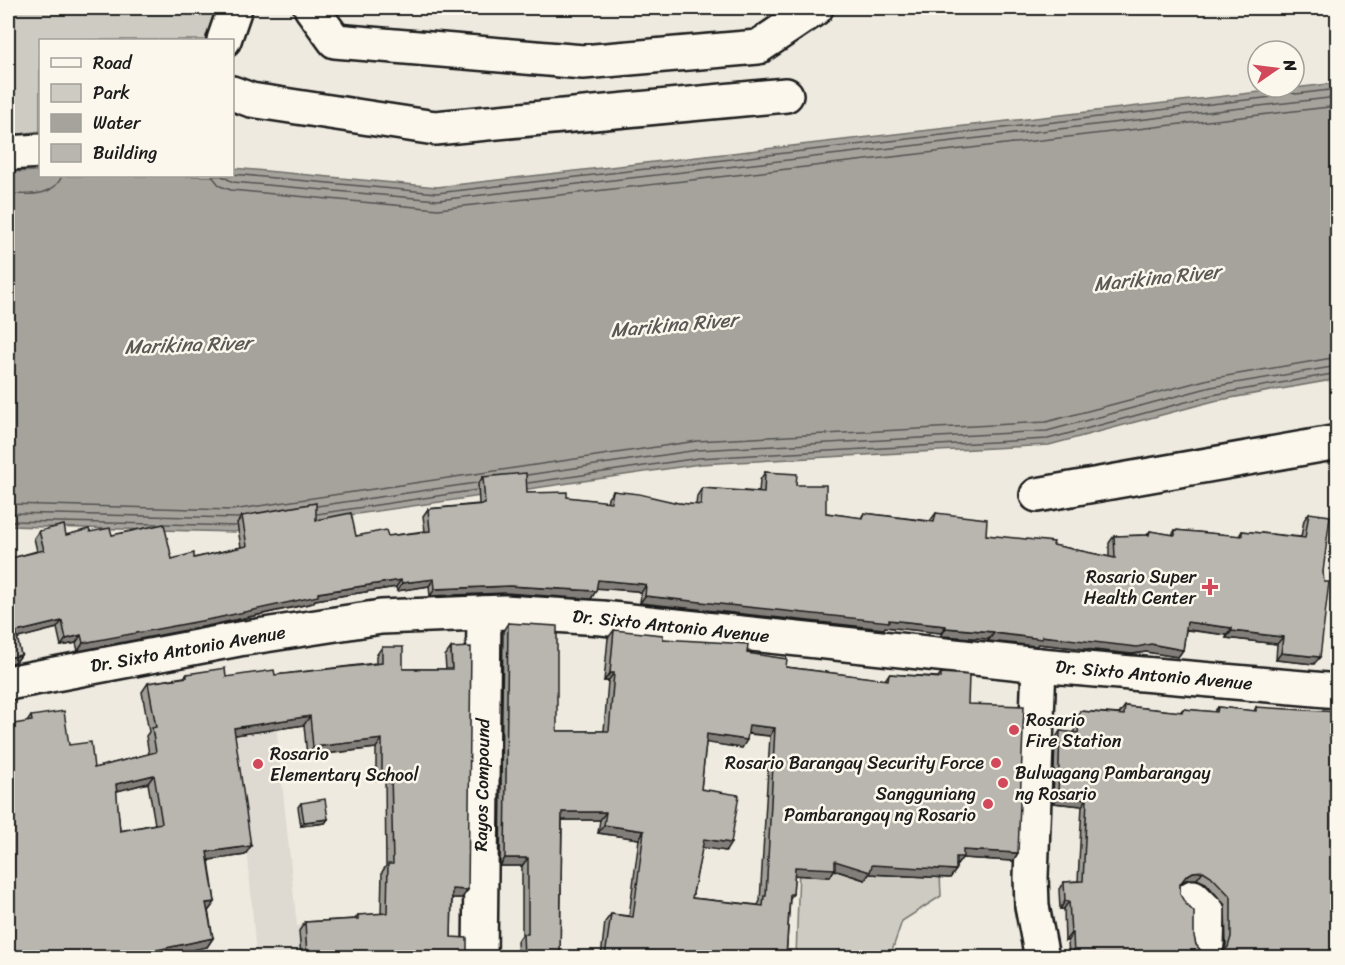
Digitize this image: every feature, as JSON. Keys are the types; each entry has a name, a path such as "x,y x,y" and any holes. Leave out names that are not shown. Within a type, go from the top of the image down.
{"main road":[{"path":"224,39 235,8"},
{"path":"311,8 335,41 583,62 758,47 816,8"},
{"path":"234,94 251,100 435,128 786,95"},
{"path":"8,153 39,151"},
{"path":"1037,495 1338,442"},
{"name":"Dr. Sixto Antonio Avenue","path":"8,683 239,639 381,617 484,612 602,618 1039,665 1338,691"},
{"name":"Rayos Compound","path":"480,957 484,612"},
{"path":"1039,665 1032,906 1042,957"},
{"path":"1193,897 1208,912 1207,944"}],"shaded area":[{"name":"Rosario Elementary School","path":"271,676 297,926 410,918 412,957 256,957 247,845 226,682"}],"green space":[{"path":"8,8 220,8 214,39 39,39 39,131 8,136"},
{"path":"644,8 699,8 698,14"},
{"path":"799,868 940,874 941,896 902,921 890,957 796,958"}],"water":[{"name":"Marikina River","path":"1337,83 1337,379 1214,401 1049,445 700,464 234,532 8,526 8,172 39,171 39,177 234,177 234,168 437,187 1246,94 1246,99 1306,99 1306,87"}],"building":[{"path":"765,472 797,474 796,485 826,485 826,513 863,518 864,513 934,522 936,513 987,519 986,535 1054,542 1053,545 1115,558 1114,536 1149,535 1150,531 1175,535 1175,530 1242,536 1242,531 1305,538 1309,513 1330,516 1323,572 1324,582 1329,582 1320,657 1281,653 1283,637 1232,631 1232,628 1187,622 1183,650 1151,644 1137,647 1042,636 1042,639 946,628 946,626 645,596 646,585 642,584 598,580 596,591 510,586 435,589 434,579 402,583 401,580 318,593 318,596 217,618 83,643 81,635 66,639 62,621 16,632 21,655 8,658 8,554 12,558 44,550 39,531 64,525 66,535 89,529 90,532 110,528 112,535 164,524 172,559 194,553 194,558 247,546 242,516 316,503 316,520 351,513 356,536 386,530 388,536 430,531 428,509 485,504 483,477 526,473 527,493 567,492 567,497 611,502 613,491 701,505 702,488 764,493"},
{"path":"508,623 557,626 557,731 609,731 614,673 610,673 614,630 663,635 663,639 748,644 747,653 787,659 786,667 888,680 889,674 941,678 941,673 969,675 968,704 1024,706 1018,853 963,850 963,857 956,857 956,870 872,865 870,872 835,861 835,869 795,867 793,894 790,894 786,957 605,957 611,914 633,917 644,831 604,825 606,812 562,812 560,957 524,957 523,934 528,934 528,858 505,858","holes":["749,725 775,728 766,896 764,896 763,906 692,898 704,839 731,843 739,795 701,789 707,734 747,740"]},
{"path":"382,647 403,647 403,669 452,669 451,648 471,647 468,890 452,889 451,937 467,938 467,950 470,957 307,957 305,922 358,919 358,915 387,913 388,864 393,864 391,771 382,771 382,739 313,747 310,716 234,728 251,846 207,852 215,902 206,903 213,938 124,957 8,957 8,725 32,721 31,716 64,711 69,745 91,742 94,768 156,752 152,728 156,727 148,683 225,668 226,677 274,670 275,675 382,663","holes":["154,775 162,823 120,831 116,784"]},
{"path":"1125,706 1182,712 1183,709 1217,712 1218,707 1256,711 1256,707 1338,712 1338,957 1074,957 1069,901 1065,901 1064,882 1083,881 1087,799 1058,795 1060,731 1078,733 1080,711 1124,715","holes":["1203,871 1231,897 1231,937 1228,947 1221,953 1211,955 1202,952 1196,945 1194,912 1180,894 1180,884 1186,876 1193,872"]},
{"path":"325,799 328,819 304,822 301,803"}],"place":[{"name":"Rosario Super Health Center","path":"1210,587"},
{"name":"Rosario Fire Station","path":"1014,730"},
{"name":"Rosario Barangay Security Force","path":"996,763"},
{"name":"Rosario Elementary School","path":"258,764"},
{"name":"Bulwagang Pambarangay ng Rosario","path":"1003,783"},
{"name":"Sangguniang Pambarangay ng Rosario","path":"988,804"}]}
